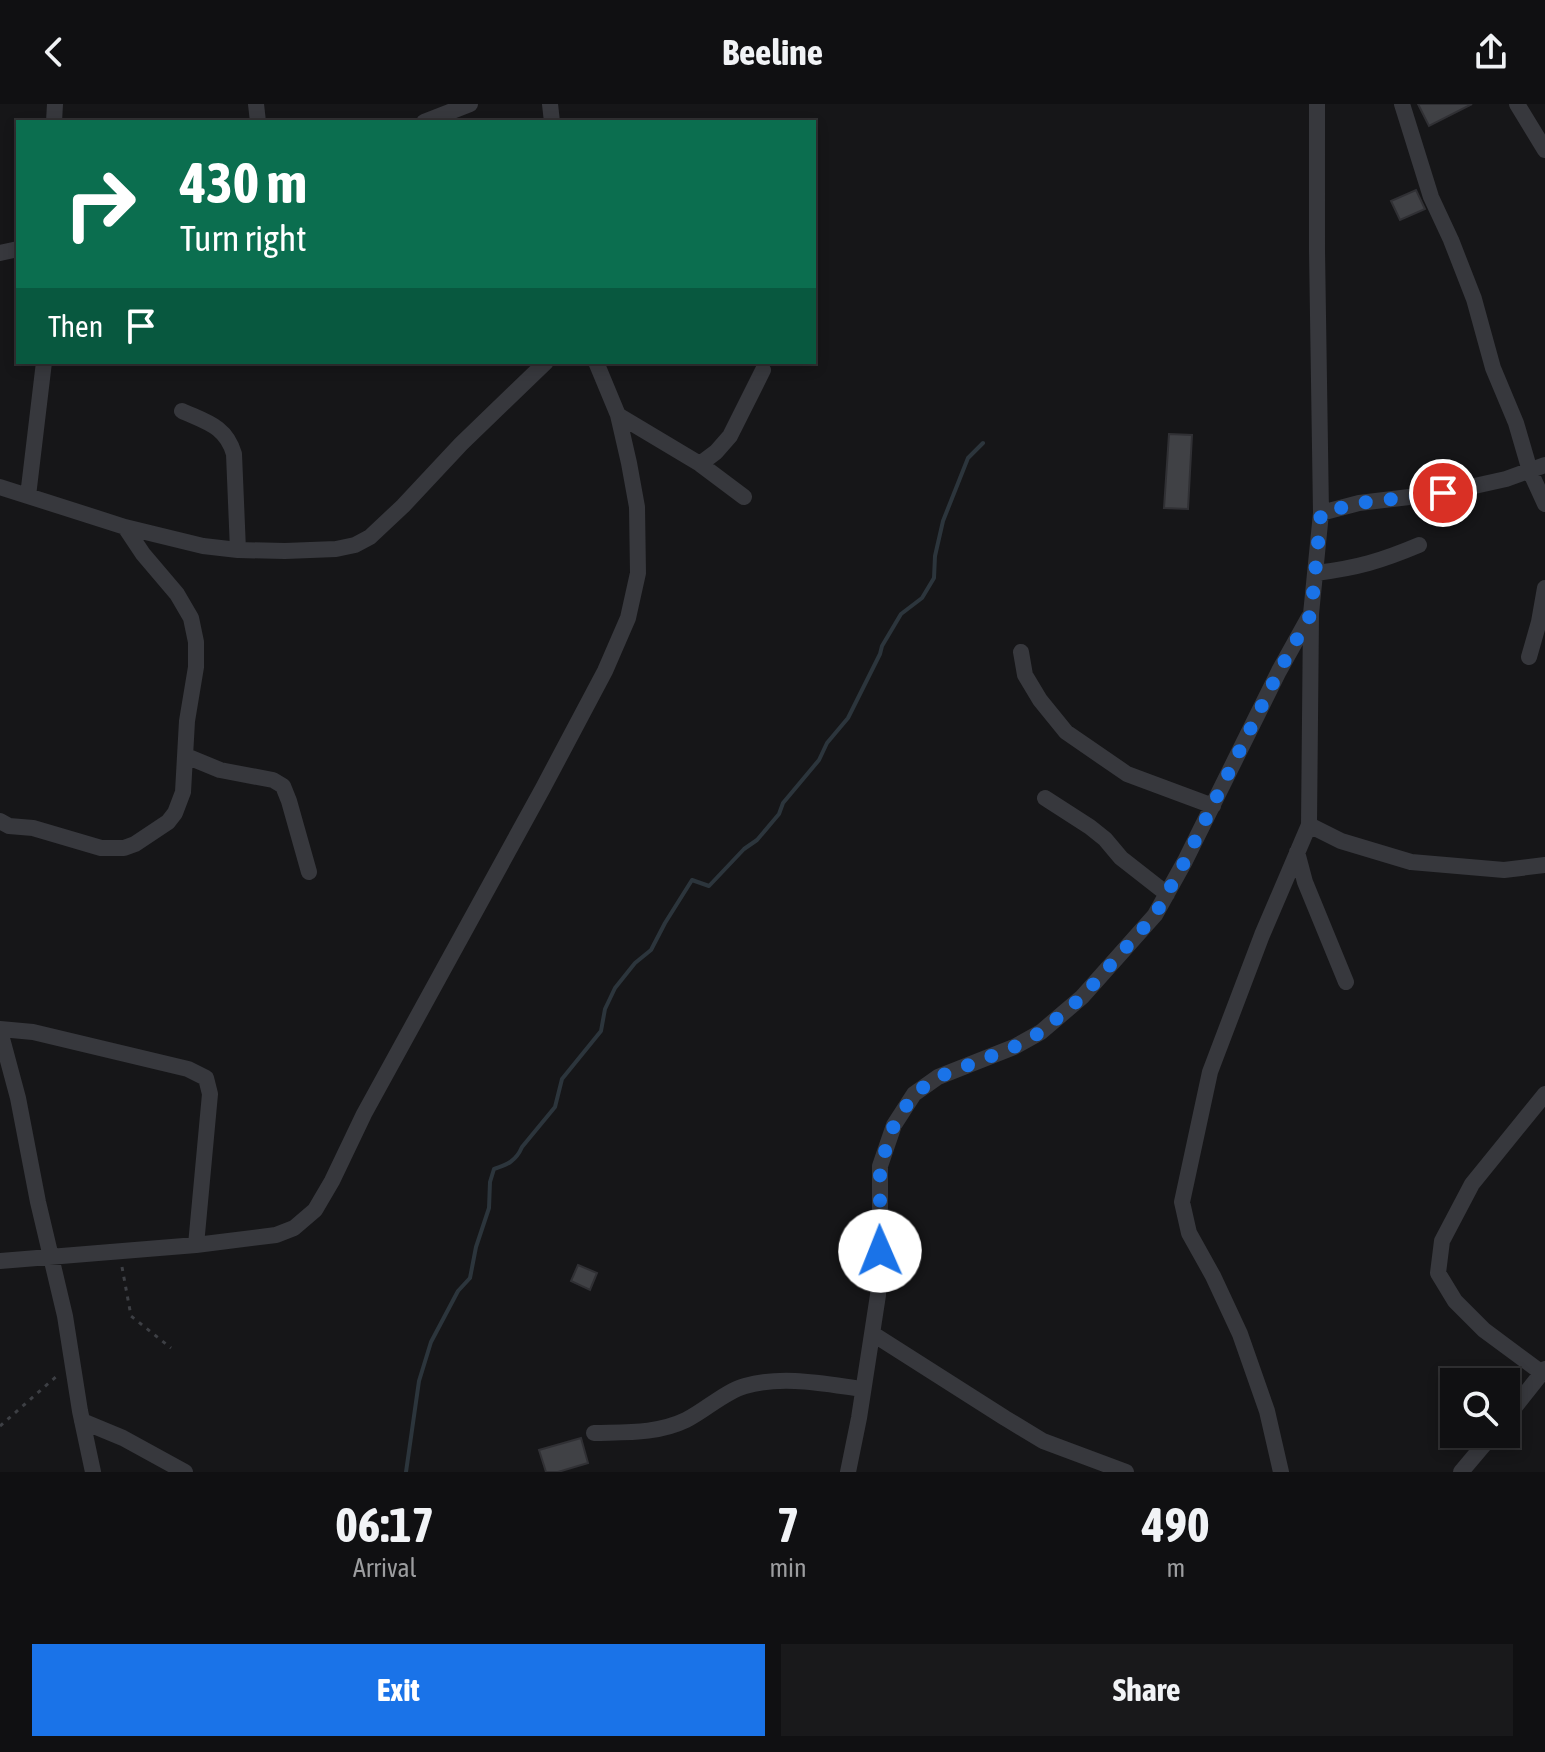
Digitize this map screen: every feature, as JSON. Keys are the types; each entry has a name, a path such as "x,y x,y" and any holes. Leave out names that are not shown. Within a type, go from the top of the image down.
{"street":[{"path":"429,120 470,104"},
{"path":"1281,1472 1267,1411 1240,1334 1189,1233 1182,1202 1210,1072 1262,935 1309,825 1311,614 1321,513 1317,104"},
{"path":"1402,104 1431,197 1474,299 1493,368 1537,468 1545,504"},
{"path":"1517,104 1545,150"},
{"path":"28,496 44,364"},
{"path":"0,487 125,527 203,546 238,550 336,549 355,545 370,537 403,506 461,444 544,364"},
{"path":"0,1261 196,1245 276,1235 294,1228 315,1210 605,671 628,618 638,573 637,507 618,415 597,364"},
{"path":"700,464 730,436 763,370"},
{"path":"182,411 221,429 231,443 238,550"},
{"path":"618,415 700,464 744,497"},
{"path":"1321,513 1359,503 1443,493 1506,479 1537,468"},
{"path":"0,821 9,826 33,828 101,848 124,848 168,822 175,813 183,792 196,642 191,618 177,594 125,527"},
{"path":"1316,573 1352,569 1382,561 1419,545"},
{"path":"1529,657 1545,588"},
{"path":"848,1472 873,1334 880,1251 880,1166 894,1125 914,1094 938,1077 1014,1047 1041,1032 1082,997 1155,915 1311,614"},
{"path":"1021,652 1025,675 1040,700 1066,732 1127,774 1213,806"},
{"path":"186,756 220,770 273,780 283,786 309,872"},
{"path":"1045,798 1090,827 1138,874 1167,894"},
{"path":"1309,825 1341,841 1411,862 1504,870 1545,865"},
{"path":"1297,852 1305,882 1346,982"},
{"path":"93,1472 65,1316 18,1098 0,1030 33,1032 188,1069 206,1078 210,1094 196,1245"},
{"path":"1520,1400 1543,1371 1484,1330 1455,1301 1438,1273 1442,1241 1472,1184 1545,1094"},
{"path":"873,1334 1043,1441 1126,1472"},
{"path":"594,1433 651,1432 686,1420 742,1387 770,1381 863,1389"},
{"path":"82,1421 123,1438 185,1472"},
{"path":"1461,1472 1481,1448"}],"path":[{"path":"119,1251 131,1316 171,1348"},
{"path":"0,1426 72,1361"}],"building":[{"path":"1418,104 1472,104 1429,126"},
{"path":"1416,190 1425,209 1400,220 1391,201"},
{"path":"1169,434 1192,435 1188,509 1164,508"},
{"path":"578,1265 597,1273 590,1290 571,1281"},
{"path":"581,1438 588,1463 558,1472 546,1472 539,1450"}],"waterway":[{"path":"406,1472 419,1381 431,1342 458,1291 470,1278 489,1208 494,1169 514,1159 555,1107 562,1079 601,1031 605,1009 615,988 635,963 651,950 692,880 709,886 744,849 757,840 848,718 901,614 922,598 934,578 935,556 943,521 968,458 983,443"}],"route":[{"path":"880,1251 880,1166 894,1125 914,1094 938,1077 1014,1047 1041,1032 1082,997 1155,915 1311,614 1321,513 1359,503 1443,493"}]}
